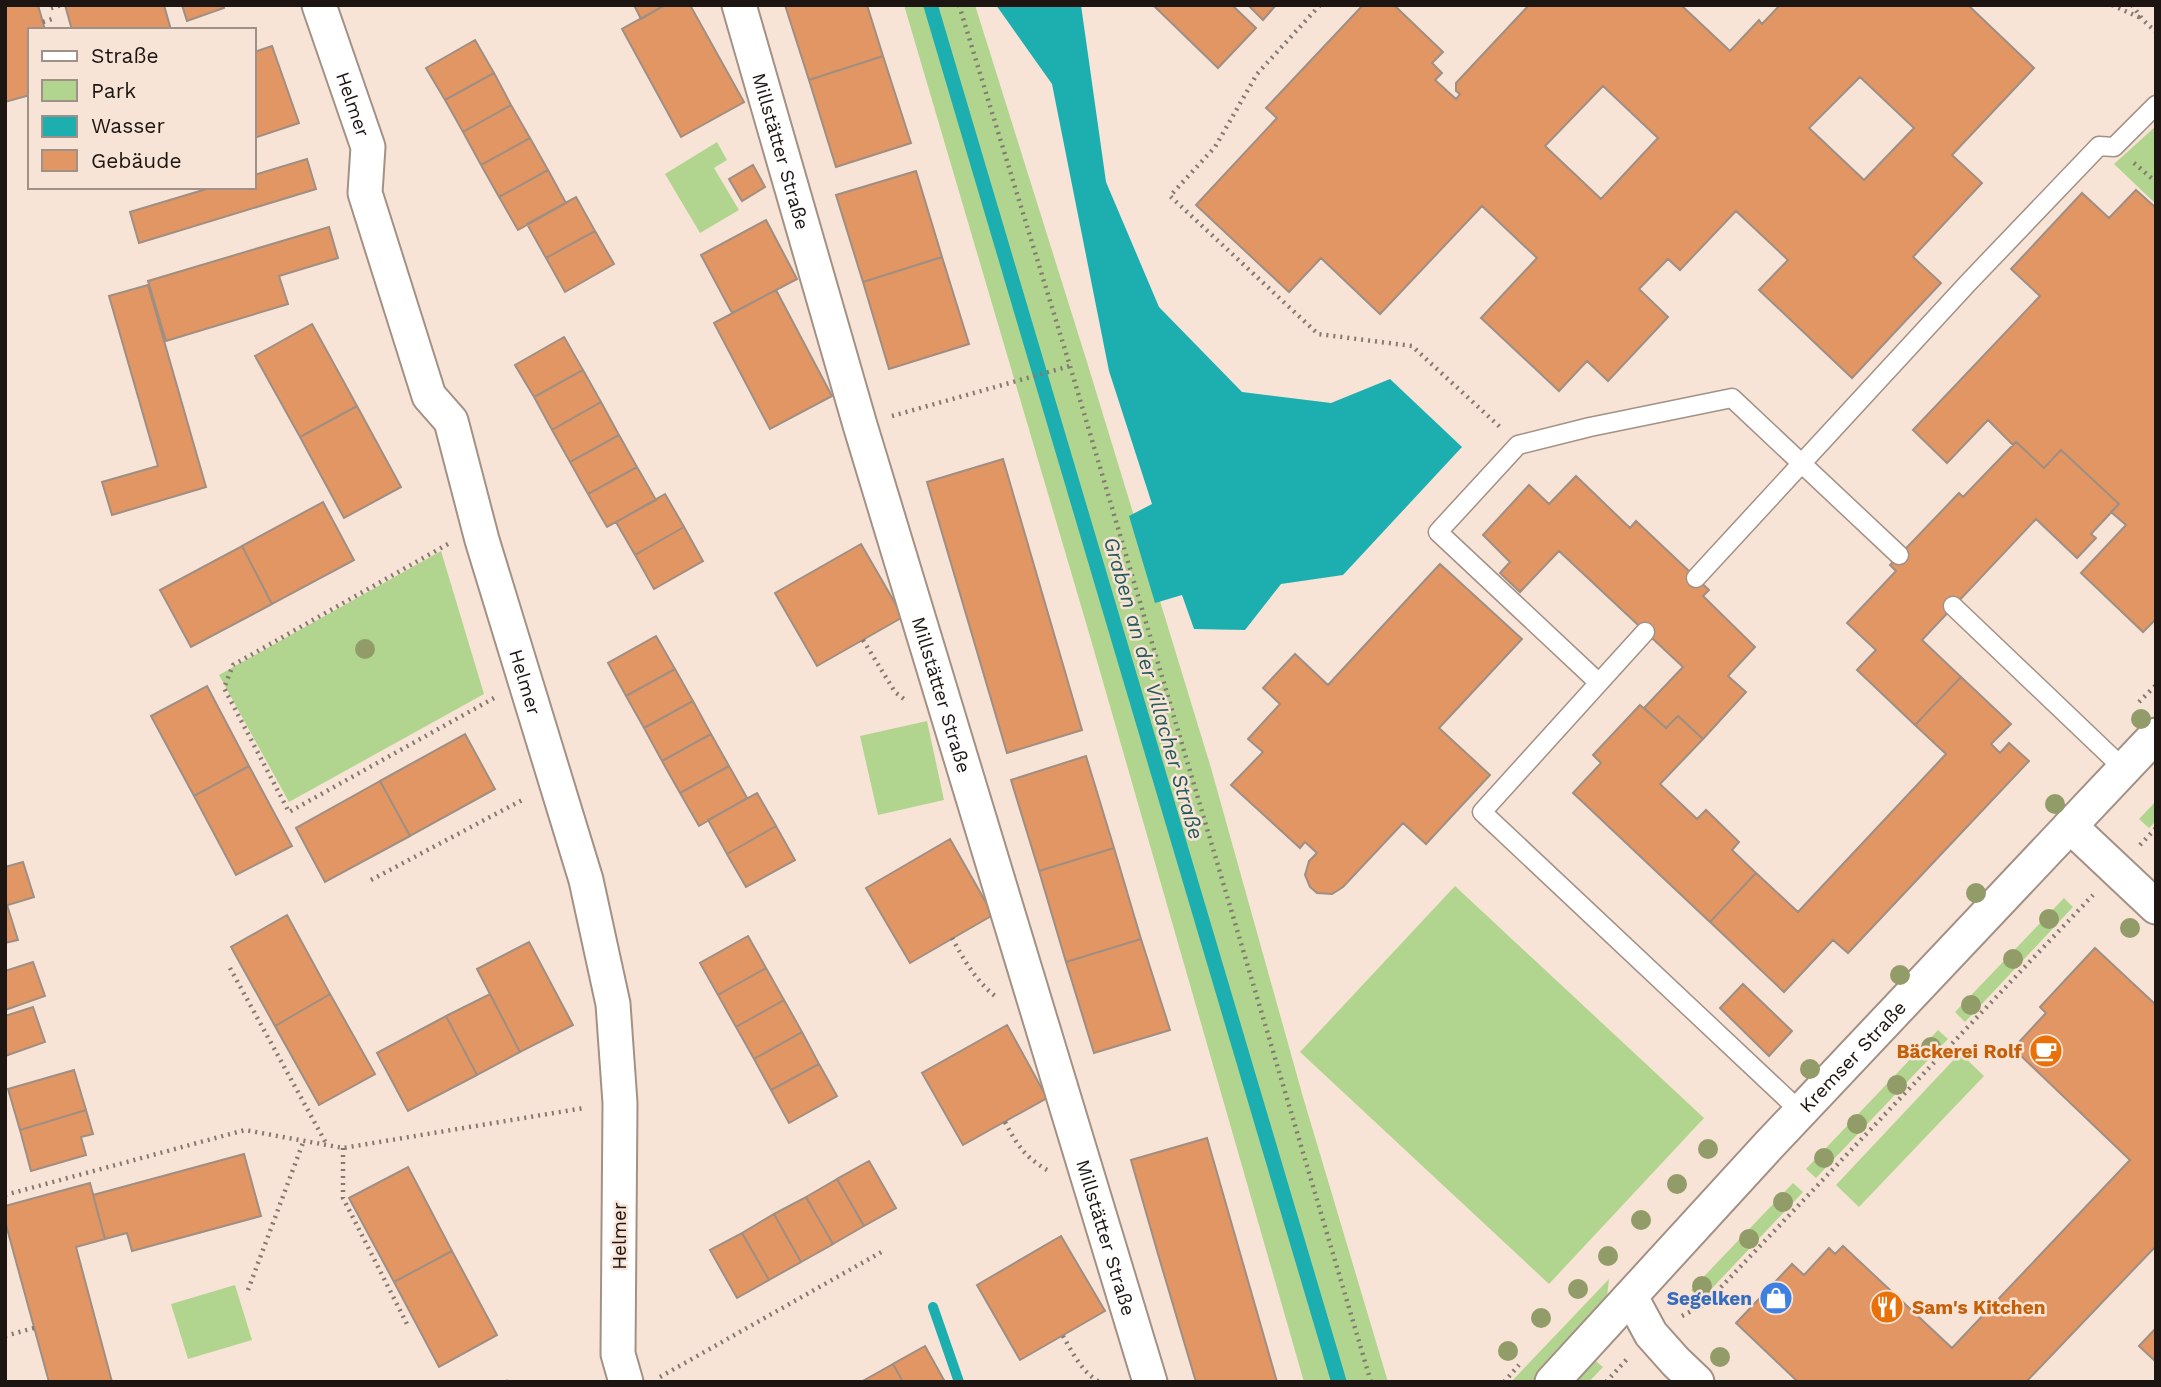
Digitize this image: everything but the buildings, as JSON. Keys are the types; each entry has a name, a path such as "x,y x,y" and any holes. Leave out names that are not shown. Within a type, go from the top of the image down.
{"street":[{"name":"Helmer","path":"319,5 368,147 365,193 429,396 451,421 479,527 586,880 613,1004 620,1103 618,1354 626,1382"},
{"name":"Millstätter Straße","path":"739,5 860,425 1150,1382"},
{"name":"Kremser Straße","path":"1552,1382 1696,1222 2156,735"},
{"path":"2070,826 2156,907"},
{"path":"1630,1297 1651,1334 1697,1382"}],"lane":[{"path":"1696,578 1968,283 2099,146 2114,147 2156,105"},
{"path":"1598,682 1438,532 1518,444 1615,421 1732,398 1899,555"},
{"path":"1953,606 2124,769"},
{"path":"1645,632 1482,811 1801,1112"}],"path":[{"path":"51,8 62,5"},
{"path":"959,5 1070,366 1371,1382"},
{"path":"1320,5 1257,74 1215,147 1170,196 1318,334 1412,346 1518,444"},
{"path":"2112,5 2143,20"},
{"path":"2132,5 2156,32"},
{"path":"43,22 55,18"},
{"path":"860,425 1070,366"},
{"path":"479,527 233,665 224,688 289,812 525,680"},
{"path":"371,880 556,783"},
{"path":"1651,1334 1705,1304 2156,828"},
{"path":"230,968 327,1145"},
{"path":"5,1195 245,1130 343,1148 620,1103"},
{"path":"1004,1122 1015,1142 1030,1160 1056,1176 1090,1185"},
{"path":"248,1290 304,1140"},
{"path":"343,1148 343,1198 408,1326"},
{"path":"652,1382 885,1251"},
{"path":"5,1336 34,1328"},
{"path":"1063,1336 1076,1358 1094,1379 1100,1382"}],"green space":[{"path":"904,5 975,5 1211,768 1303,1097 1388,1382 1304,1382 1089,633"},
{"path":"2156,126 2156,204 2114,164"},
{"path":"717,142 727,160 714,168 739,210 700,233 665,174"},
{"path":"441,551 484,694 289,802 219,675"},
{"path":"927,721 944,800 878,815 860,736"},
{"path":"2156,801 2156,821 2149,828 2139,819"},
{"path":"1455,886 1704,1118 1549,1284 1300,1052"},
{"path":"2064,898 2073,907 1965,1022 1955,1012"},
{"path":"1938,1030 1948,1039 1816,1178 1806,1169"},
{"path":"1960,1053 1984,1076 1859,1207 1836,1185"},
{"path":"1793,1183 1803,1192 1701,1300 1691,1290"},
{"path":"1609,1279 1606,1305 1532,1382 1511,1382"},
{"path":"235,1285 252,1340 188,1359 171,1304"},
{"path":"1592,1358 1603,1367 1589,1382 1569,1382"}],"water":[{"path":"923,5 938,5 1347,1382 1331,1382"},
{"path":"996,5 1081,5 1106,182 1159,307 1242,392 1331,403 1390,379 1462,447 1343,575 1281,584 1245,630 1194,629 1182,595 1155,603 1129,516 1152,504 1109,371 1052,84"}],"waterway":[{"path":"933,1307 959,1382"}],"place":[{"name":"Bäckerei Rolf","path":"2046,1051"},
{"name":"Segelken","path":"1776,1298"},
{"name":"Sam's Kitchen","path":"1887,1307"}],"water label":[{"name":"Graben an der Villacher Straße","path":"1154,688"}]}
